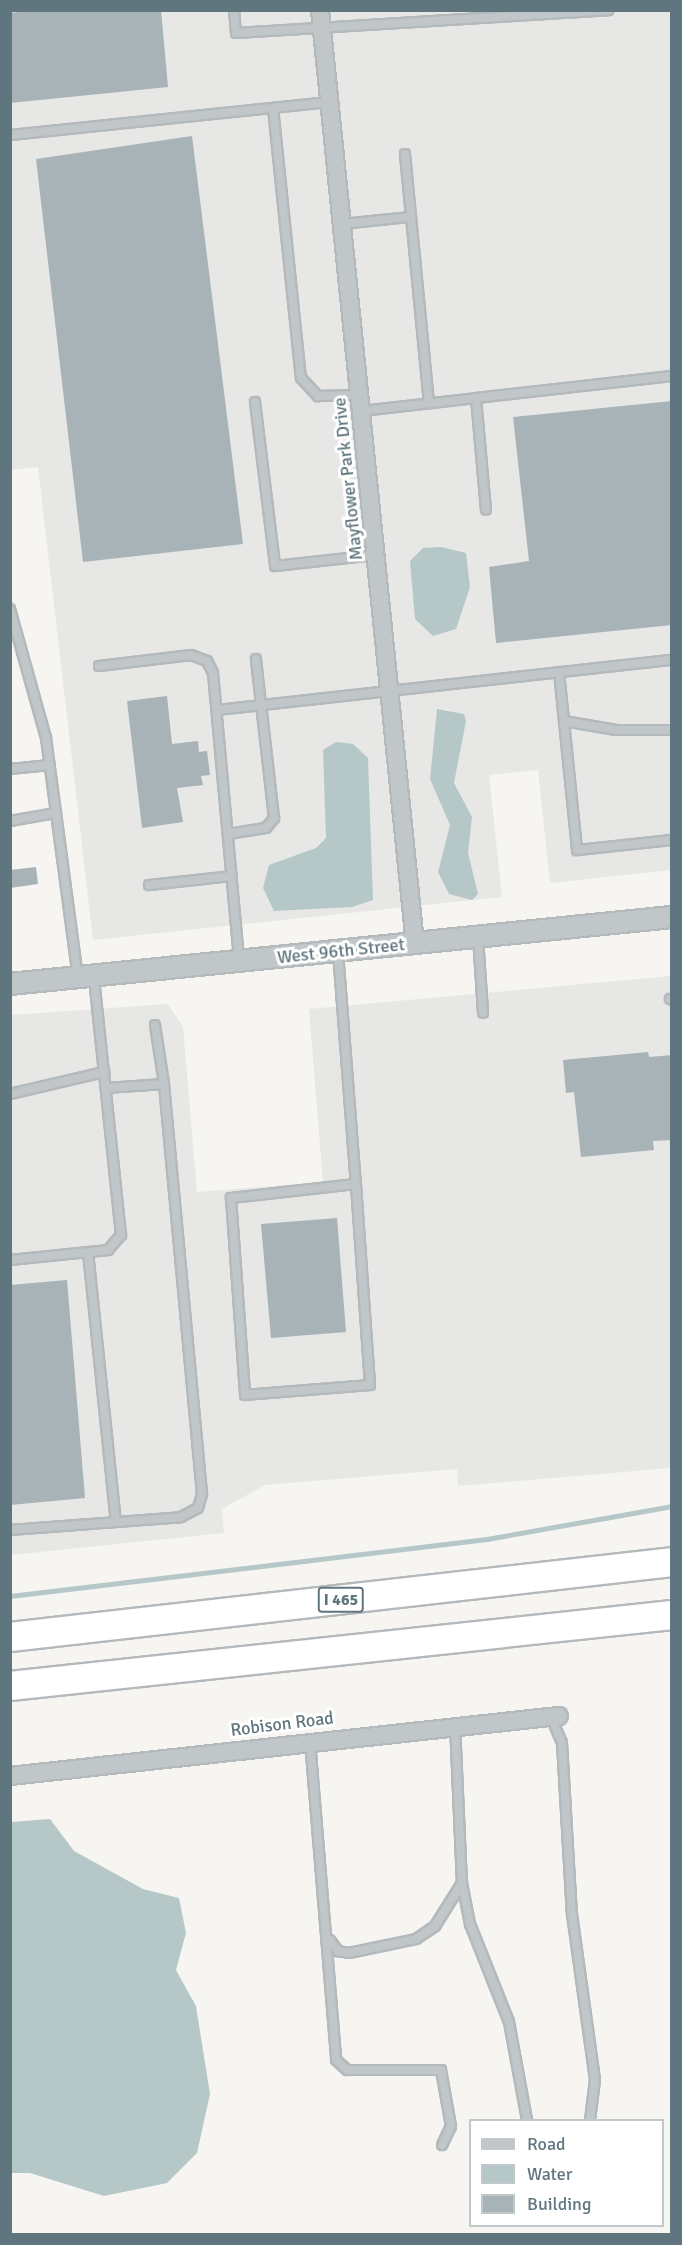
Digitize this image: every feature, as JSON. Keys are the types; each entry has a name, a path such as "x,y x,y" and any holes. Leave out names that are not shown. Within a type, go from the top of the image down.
{"highway":[{"name":"I 465","path":"10,1637 672,1562"},
{"path":"10,1686 672,1615"}],"street":[{"name":"Mayflower Park Drive","path":"321,18 415,943"},
{"name":"West 96th Street","path":"10,984 672,917"},
{"name":"Robison Road","path":"10,1776 455,1724 555,1717"}],"lane":[{"path":"234,10 236,33 321,18 474,17 506,21 608,10"},
{"path":"10,135 330,102"},
{"path":"273,108 301,378 318,396 360,403 429,403 672,376"},
{"path":"405,154 429,403"},
{"path":"341,224 410,217"},
{"path":"476,398 486,510"},
{"path":"255,402 275,566 375,555"},
{"path":"10,609 50,765 56,813 104,1072 121,1235 108,1250 10,1260"},
{"path":"99,666 199,656 213,673 239,962"},
{"path":"228,834 266,828 274,818 256,659"},
{"path":"217,710 672,660"},
{"path":"559,672 577,850 672,840"},
{"path":"564,721 616,730 672,730"},
{"path":"10,769 50,765"},
{"path":"10,821 56,813"},
{"path":"148,885 232,876"},
{"path":"478,937 483,1013"},
{"path":"338,951 356,1185 370,1385 245,1395 231,1198 356,1185"},
{"path":"10,1530 181,1517 198,1508 202,1494 164,1084 155,1025"},
{"path":"10,1094 104,1072"},
{"path":"106,1088 164,1084"},
{"path":"88,1252 116,1522"},
{"path":"555,1717 562,1743 572,1914 595,2080 590,2119"},
{"path":"455,1724 462,1883 470,1924 509,2022 527,2119"},
{"path":"310,1741 329,1940 336,2060 347,2070 441,2070 451,2126 442,2145"},
{"path":"329,1940 338,1951 349,1953 416,1939 435,1926 462,1883"}],"shaded area":[{"path":"11,11 671,11 671,870 550,883 538,770 489,775 502,897 93,940 38,467 11,470"},
{"path":"671,976 671,1468 458,1486 457,1469 265,1485 222,1509 224,1533 11,1555 11,1015 168,1004 183,1027 197,1192 323,1182 309,1009"}],"water":[{"path":"441,547 466,553 470,587 456,629 433,636 415,619 410,561 423,548"},
{"path":"437,709 464,714 466,721 454,783 472,817 468,853 478,894 472,900 449,894 438,872 450,825 430,779"},
{"path":"336,742 353,744 368,758 373,900 352,907 274,911 263,888 269,865 316,848 326,838 323,750"},
{"path":"50,1819 74,1851 143,1889 179,1898 186,1933 176,1970 196,2006 210,2094 197,2153 167,2183 104,2196 30,2173 11,2173 11,1822"}],"building":[{"path":"37,10 161,10 168,87 10,103 10,13"},
{"path":"192,136 243,544 83,562 36,159"},
{"path":"672,401 672,625 496,643 489,567 529,561 513,417"},
{"path":"167,696 172,744 198,741 199,752 207,751 210,775 201,776 203,785 177,788 183,822 142,828 127,701"},
{"path":"36,867 38,884 10,888 10,870"},
{"path":"648,1052 649,1057 672,1055 672,1140 653,1141 654,1150 581,1157 574,1092 566,1093 563,1060"},
{"path":"337,1218 346,1332 271,1338 261,1224"},
{"path":"67,1280 85,1498 10,1505 10,1285"}],"waterway":[{"path":"10,1596 487,1539 672,1506"}]}
